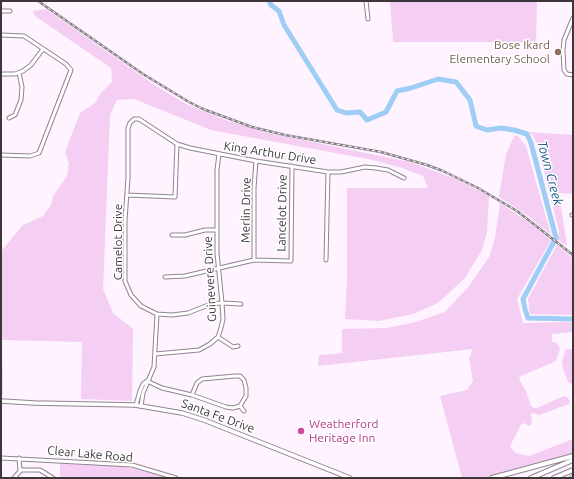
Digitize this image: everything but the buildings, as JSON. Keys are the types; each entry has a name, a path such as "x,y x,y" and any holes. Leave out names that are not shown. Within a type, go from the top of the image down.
{"highway":[{"path":"492,478 573,456"},
{"path":"531,478 573,460"},
{"path":"554,478 573,470"}],"main road":[{"name":"Santa Fe Drive","path":"1,401 136,405 182,413 204,420 350,478"}],"street":[{"path":"366,1 368,19"},
{"path":"1,11 10,11"},
{"path":"573,18 563,45 563,67 567,74 573,75"},
{"path":"1,35 24,36 68,66 71,70 39,153 36,155 1,155"},
{"path":"1,74 19,73 31,65 44,49"},
{"path":"9,118 15,115 21,100 22,87 19,73"},
{"name":"Camelot Drive","path":"139,119 134,119 128,128 125,282 131,295 141,306 157,314 172,315 188,313 211,304 241,304"},
{"name":"King Arthur Drive","path":"139,119 178,144 190,148 328,172 341,172 365,167 388,170 404,178"},
{"path":"127,195 176,197 178,144"},
{"name":"Guinevere Drive","path":"155,354 199,350 210,344 218,336 221,328 223,319 217,253 217,170 219,154"},
{"name":"Merlin Drive","path":"254,260 254,188 256,160"},
{"name":"Lancelot Drive","path":"254,260 291,261 292,166"},
{"path":"326,260 328,172"},
{"path":"172,235 185,235 205,230 217,230"},
{"path":"165,276 185,276 254,260"},
{"path":"141,406 148,381 154,367 157,314"},
{"path":"218,336 233,347 238,346"},
{"path":"148,381 162,388 192,395 233,408 240,406 246,396 246,388 244,380 240,376 202,379 197,383 192,395"},
{"path":"136,405 143,384 148,381"},
{"path":"240,406 244,411"},
{"name":"Clear Lake Road","path":"1,458 132,465 176,478"},
{"path":"19,458 20,471"},
{"path":"14,478 22,470 40,470 53,478"}],"shaded area":[{"path":"390,1 537,1 536,42 393,42"},
{"path":"46,9 156,86 186,104 225,120 268,133 410,162 456,179 489,196 487,232 482,250 465,278 438,303 413,314 379,321 345,319 347,279 347,188 428,188 423,176 402,168 373,160 211,130 134,99 117,100 110,115 103,289 113,313 133,329 132,401 81,399 82,342 2,340 3,395 1,395 1,250 23,225 43,216 51,205 53,196 67,176 69,164 65,152 80,113 95,103 101,93 112,82 111,68 35,16 33,11"},
{"path":"528,132 573,135 573,194 559,193 567,246 558,240 559,231 537,144 532,134"},
{"path":"515,135 519,137 526,146 551,235 527,215 499,197 506,154"},
{"path":"500,203 551,240 517,299 523,323 573,322 573,332 552,334 552,342 557,343 560,349 556,361 519,377 531,406 534,408 564,396 570,401 569,404 539,415 534,413 531,414 532,424 529,426 524,423 521,425 510,446 515,453 529,456 573,439 573,454 483,478 462,478 440,396 467,390 473,381 469,358 473,349 318,366 319,355 342,353 342,329 387,328 416,322 445,312 469,286 489,257 495,238"},
{"path":"557,245 573,258 573,315 530,314 528,299"},
{"path":"566,349 573,349 573,385 568,382 563,368 562,361"},
{"path":"60,464 116,465 168,478 60,478"}],"waterway":[{"name":"Town Creek","path":"269,1 271,5 279,11 284,25 337,110 346,113 360,112 367,120 386,112 397,91 438,79 456,82 470,100 476,126 487,130 501,128 527,134 531,143 556,238 523,299 525,309 528,318 573,319"}],"railway":[{"path":"38,1 143,74 203,109 252,127 285,135 381,152 443,171 478,188 517,211 573,255"}],"place":[{"name":"Bose Ikard Elementary School","path":"558,52"},
{"name":"Weatherford Heritage Inn","path":"301,431"}]}
